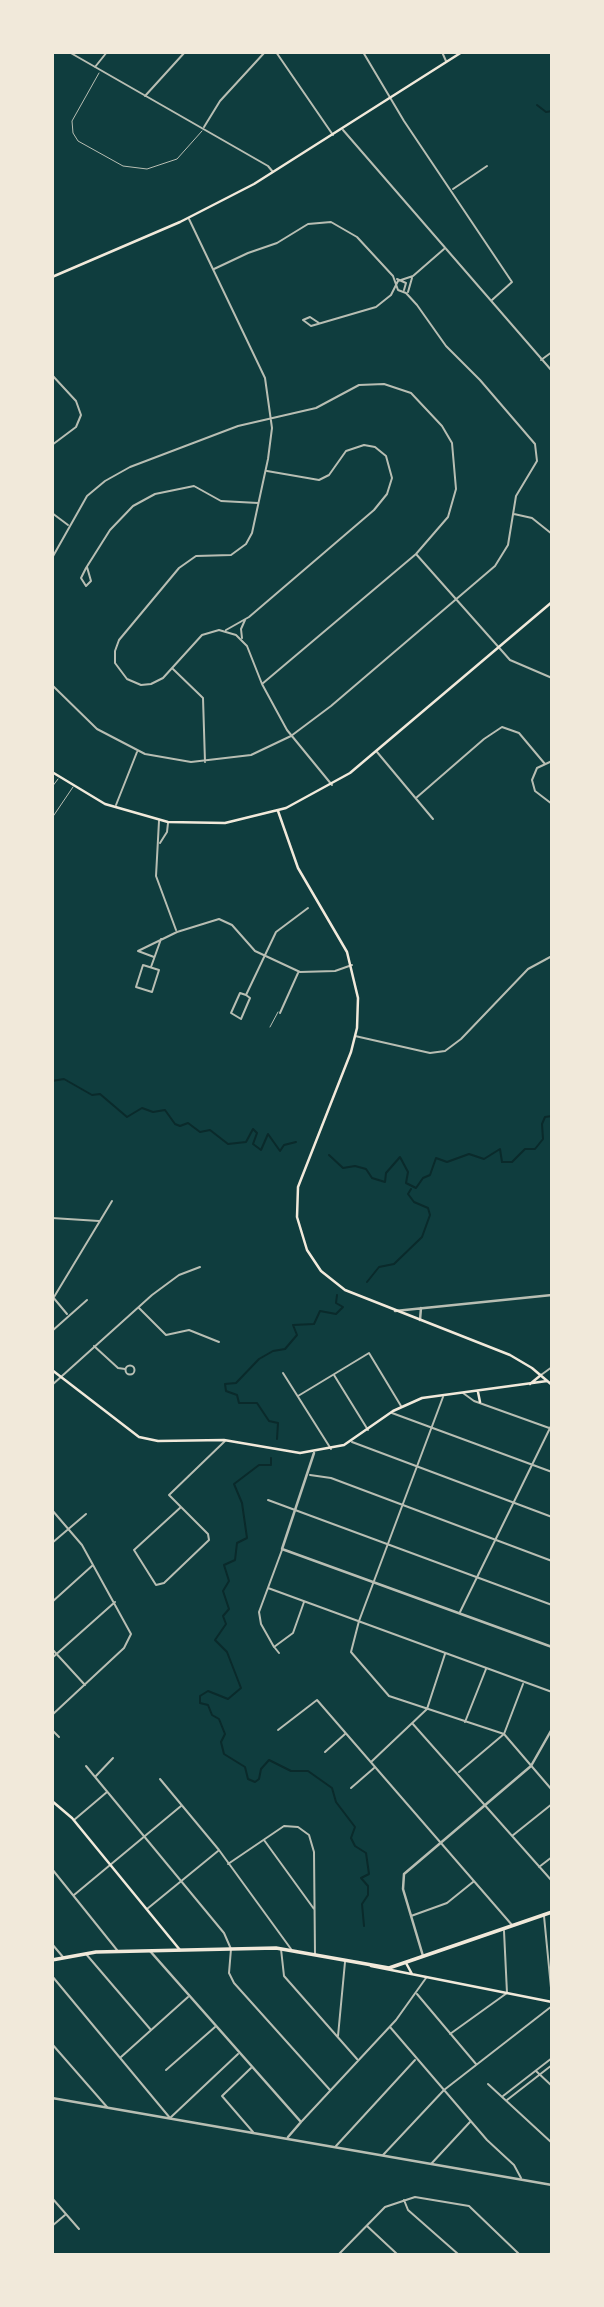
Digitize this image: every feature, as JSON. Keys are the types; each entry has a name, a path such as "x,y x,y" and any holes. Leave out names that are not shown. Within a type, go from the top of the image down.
{"main road":[{"path":"52,277 189,218 273,173 462,52"},
{"path":"52,772 73,787 114,807 168,822 225,823 278,811 332,785 376,751 551,602"},
{"path":"278,811 296,865 343,944 352,965 358,998 355,1036 301,1174 297,1217 307,1250 326,1276 354,1295 508,1354 549,1379 551,1385"},
{"path":"52,1370 139,1437 158,1441 226,1440 287,1452 314,1453 351,1441 401,1406 443,1395 530,1384 549,1379"},
{"path":"530,1384 541,1375"},
{"path":"478,1391 480,1402"},
{"path":"53,1803 74,1820 180,1950"},
{"path":"371,1966 388,1968 406,1963 551,1912"},
{"path":"52,1960 85,1953 119,1951 281,1948 551,2002"},
{"path":"406,1963 412,1974"}],"street":[{"path":"69,52 268,166 273,173"},
{"path":"94,67 107,52"},
{"path":"145,96 184,52"},
{"path":"204,129 220,102 265,52"},
{"path":"276,52 333,135"},
{"path":"363,52 390,99 512,282 490,301"},
{"path":"442,52 447,62"},
{"path":"342,129 551,371"},
{"path":"451,191 487,166"},
{"path":"189,218 263,372 271,418 266,471 252,533 244,547 231,555 199,555 186,562 116,646 114,657 118,669 135,684 154,683 172,668 198,638 211,631 224,631 242,640"},
{"path":"52,685 89,723 138,751 173,760 205,762 251,755 291,736 455,600 501,558 512,533 519,489 537,461 535,444 486,386 446,346 410,296 407,286 393,276 354,234 337,224 324,222 305,225 277,243 214,269"},
{"path":"318,323 368,311 401,291 413,276 445,248"},
{"path":"393,276 401,291 410,296"},
{"path":"391,295 401,280 413,276"},
{"path":"541,360 551,352"},
{"path":"52,374 76,401 81,415 76,427 52,445"},
{"path":"52,558 87,496 116,474 220,432 316,408 359,384 384,384 414,394 450,437 456,481 448,517 416,554 262,684"},
{"path":"224,631 246,619 374,510 387,494 392,472 384,453 364,445 346,452 329,475 319,480 266,471"},
{"path":"87,567 90,581 85,586 80,580 87,567 116,523 133,506 155,494 191,486 222,501 259,503"},
{"path":"52,513 68,526"},
{"path":"513,514 532,518 551,534"},
{"path":"416,554 498,648 518,665 551,678"},
{"path":"246,619 240,630 242,640 262,684 291,736 332,785"},
{"path":"172,668 203,698 205,762"},
{"path":"416,798 484,739 502,727 519,733 545,764"},
{"path":"114,807 138,751"},
{"path":"376,751 433,819"},
{"path":"551,761 535,771 532,784 536,793 551,804"},
{"path":"159,820 159,844 155,864 157,879 177,932"},
{"path":"159,844 167,832 168,822"},
{"path":"246,995 280,926 308,908"},
{"path":"154,957 138,951 161,938 206,920 222,920 235,928 253,949 299,972 335,971 352,965"},
{"path":"151,967 161,938"},
{"path":"355,1036 430,1053 445,1051 461,1039 528,969 551,956"},
{"path":"143,965 151,967 159,970 152,992 136,987 143,965"},
{"path":"280,1013 299,972"},
{"path":"240,993 246,995 250,998 241,1018 231,1013 240,993"},
{"path":"68,1315 53,1297 112,1201"},
{"path":"52,1218 100,1221"},
{"path":"52,1385 93,1345 179,1275 200,1267"},
{"path":"395,1311 551,1295"},
{"path":"52,1331 87,1300"},
{"path":"139,1307 166,1335 189,1330 219,1342"},
{"path":"420,1320 421,1308"},
{"path":"93,1345 118,1368 125,1369"},
{"path":"298,1396 369,1353 401,1406"},
{"path":"541,1375 551,1367"},
{"path":"283,1373 331,1449"},
{"path":"333,1374 368,1430"},
{"path":"463,1393 550,1429"},
{"path":"443,1395 359,1621 352,1654 384,1693 504,1734 551,1790"},
{"path":"391,1412 551,1472"},
{"path":"459,1614 551,1424"},
{"path":"181,1507 135,1549 156,1586 164,1583 209,1540 208,1534 171,1493 226,1440"},
{"path":"351,1441 551,1517"},
{"path":"279,1653 259,1618 310,1475 314,1453"},
{"path":"310,1475 331,1478 551,1561"},
{"path":"268,1500 551,1605"},
{"path":"52,1510 69,1528 94,1564 130,1628 129,1642 52,1715"},
{"path":"52,1543 86,1514"},
{"path":"282,1549 551,1647"},
{"path":"52,1602 94,1564"},
{"path":"268,1588 551,1692"},
{"path":"52,1658 116,1601"},
{"path":"274,1647 293,1633 304,1602"},
{"path":"52,1649 85,1685"},
{"path":"371,1762 427,1709 445,1653"},
{"path":"465,1722 486,1668"},
{"path":"458,1773 504,1734 523,1683"},
{"path":"278,1730 314,1700 346,1733 513,1926"},
{"path":"412,1723 551,1881"},
{"path":"423,1957 403,1889 403,1876 531,1766 551,1729"},
{"path":"52,1730 59,1737"},
{"path":"325,1752 346,1733"},
{"path":"95,1777 113,1758"},
{"path":"86,1766 224,1933 231,1949 229,1973 233,1982 330,2090"},
{"path":"351,1788 375,1767"},
{"path":"160,1779 219,1850 291,1950"},
{"path":"74,1820 108,1791"},
{"path":"512,1836 551,1804"},
{"path":"74,1895 182,1805"},
{"path":"228,1864 281,1827 290,1825 300,1828 311,1837 314,1852 315,1955"},
{"path":"263,1839 314,1910"},
{"path":"147,1909 219,1850"},
{"path":"539,1867 551,1857"},
{"path":"52,1869 119,1951"},
{"path":"411,1916 449,1902 474,1882"},
{"path":"383,2155 444,2090 551,2002 544,1915"},
{"path":"450,2034 507,1993 504,1929"},
{"path":"52,1944 63,1957"},
{"path":"281,1948 284,1976 358,2060"},
{"path":"149,1951 301,2122"},
{"path":"85,1953 151,2030"},
{"path":"338,2036 345,1961"},
{"path":"52,1976 170,2118"},
{"path":"287,2138 390,2027 427,1977"},
{"path":"416,1993 477,2065"},
{"path":"120,2057 188,1997"},
{"path":"166,2070 215,2027"},
{"path":"390,2027 470,2122 516,2168 521,2178"},
{"path":"52,2044 108,2108"},
{"path":"170,2118 238,2053"},
{"path":"502,2097 551,2058"},
{"path":"335,2147 417,2059"},
{"path":"506,2101 551,2065"},
{"path":"251,2068 222,2096 253,2132"},
{"path":"536,2071 551,2085"},
{"path":"488,2084 551,2143"},
{"path":"52,2098 551,2185"},
{"path":"431,2164 470,2122"},
{"path":"339,2255 389,2204 419,2197 469,2206 519,2255"},
{"path":"52,2198 79,2229"},
{"path":"404,2199 407,2208 458,2255"},
{"path":"52,2226 66,2214"},
{"path":"366,2226 397,2255"}],"lane":[{"path":"100,71 72,127 77,140 116,163 142,170 162,166 184,153 204,129"},
{"path":"52,787 59,777"},
{"path":"52,818 73,787"},
{"path":"270,1027 276,1011 280,1013"}],"waterway":[{"path":"537,105 546,112 552,111"},
{"path":"52,1081 64,1079 92,1095 100,1094 127,1117 142,1108 153,1112 165,1110 175,1124 180,1126 188,1123 200,1132 210,1130 228,1144 246,1142 253,1129 257,1133 253,1144 261,1150 268,1134 280,1151 284,1145 296,1142"},
{"path":"329,1155 343,1168 355,1166 366,1169 372,1178 385,1182 386,1173 400,1157 408,1172 406,1183 416,1188 423,1178 430,1175 436,1158 447,1162 469,1154 484,1159 500,1149 502,1162 512,1162 525,1149 535,1149 543,1139 542,1124 545,1117 552,1116"},
{"path":"367,1282 379,1267 394,1264 422,1237 430,1215 428,1208 414,1202 408,1194 411,1189"},
{"path":"277,1439 278,1423 269,1421 257,1403 239,1403 237,1395 226,1391 225,1384 236,1383 259,1359 273,1351 285,1349 297,1335 293,1325 314,1324 320,1311 336,1314 343,1307 336,1303 337,1295"},
{"path":"271,1458 271,1465 259,1465 234,1484 242,1503 247,1538 237,1543 235,1560 224,1565 229,1581 223,1591 229,1609 223,1616 226,1624 215,1640 227,1652 241,1688 228,1699 208,1691 200,1696 200,1703 208,1705 212,1715 219,1719 225,1734 221,1742 224,1754 245,1767 248,1779 255,1782 259,1779 261,1769 269,1760 291,1771 308,1771 332,1788 336,1802 355,1827 351,1838 355,1846 366,1853 369,1874 361,1878 368,1886 368,1895 362,1904 364,1926"}]}
